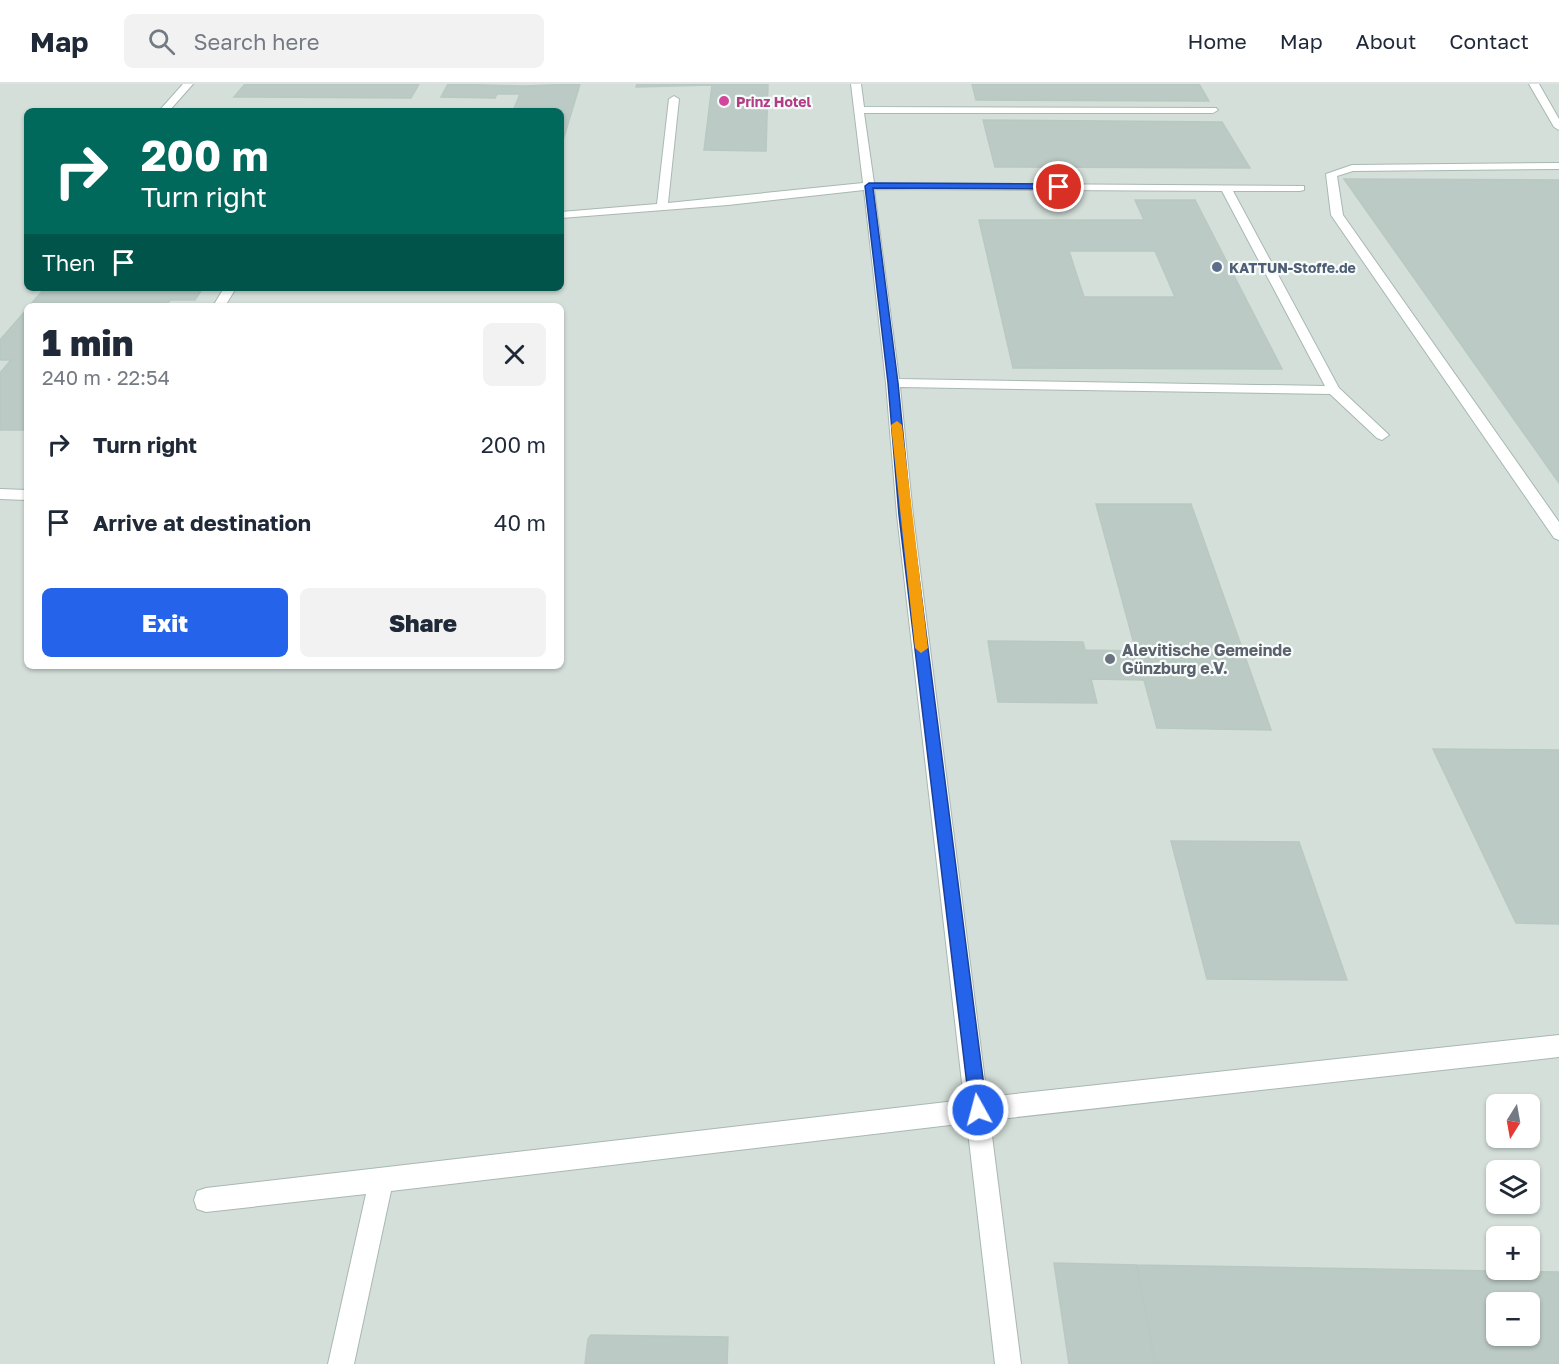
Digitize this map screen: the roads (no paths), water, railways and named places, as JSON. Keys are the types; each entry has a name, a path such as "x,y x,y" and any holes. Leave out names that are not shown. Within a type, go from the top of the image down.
{"street":[{"path":"167,108 188,84"},
{"path":"856,84 893,383 906,527 1008,1364"},
{"path":"1534,84 1559,127"},
{"path":"662,207 674,99"},
{"path":"859,110 1214,110"},
{"path":"1559,166 1352,168 1331,174 1337,215 1559,534"},
{"path":"564,214 728,202 869,186 1300,188"},
{"path":"1227,188 1334,390 1383,435"},
{"path":"893,383 1334,390"},
{"path":"0,494 24,495"},
{"path":"206,1200 978,1110 1559,1046"},
{"path":"341,1364 381,1179"}],"place":[{"name":"Prinz Hotel","path":"724,101"},
{"name":"KATTUN-Stoffe.de","path":"1217,267"},
{"name":"Alevitische Gemeinde Günzburg e.V.","path":"1110,659"}]}
